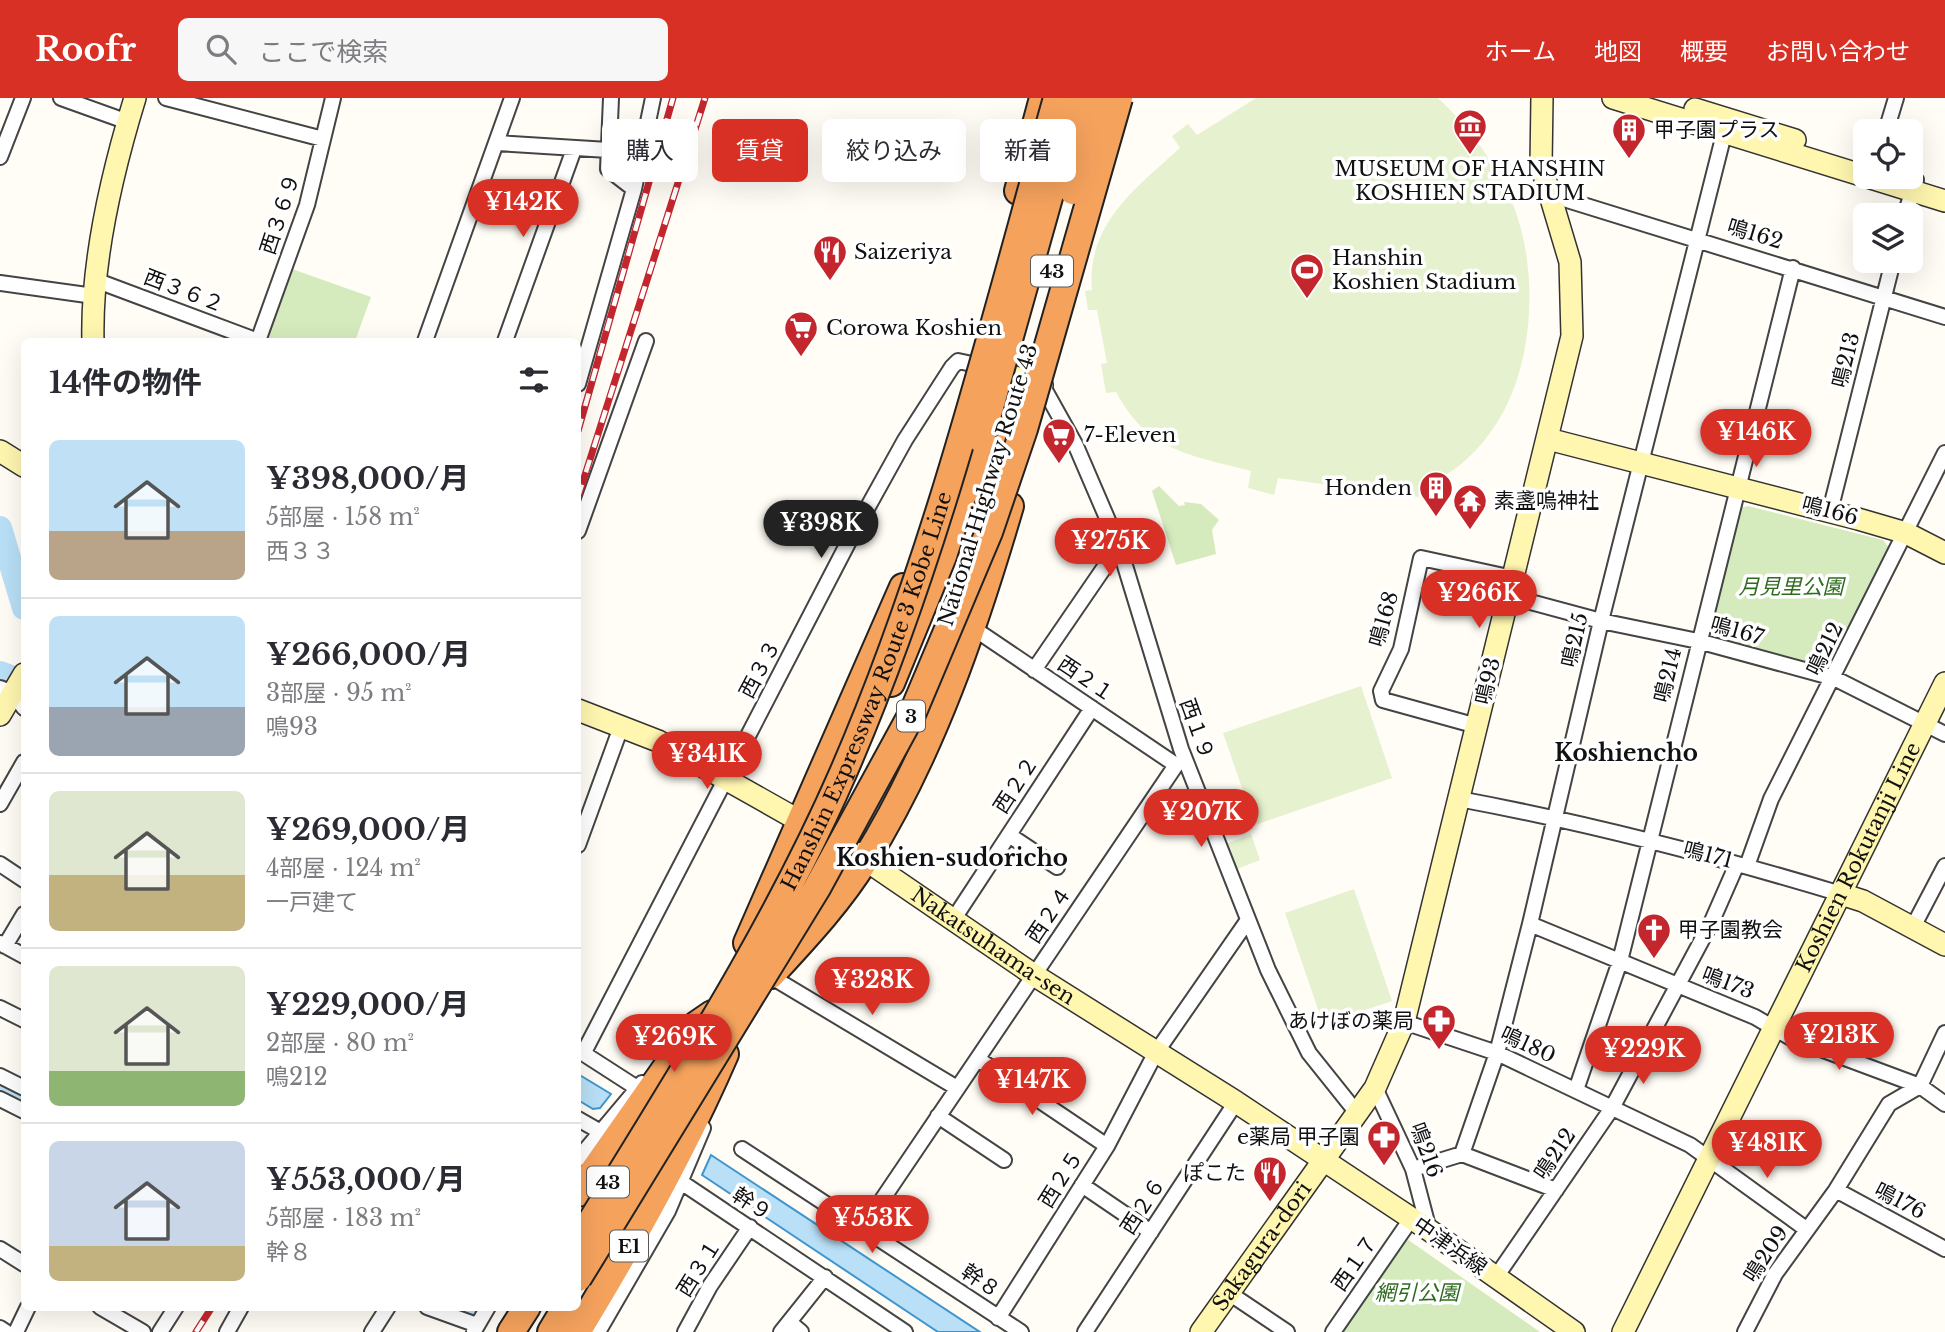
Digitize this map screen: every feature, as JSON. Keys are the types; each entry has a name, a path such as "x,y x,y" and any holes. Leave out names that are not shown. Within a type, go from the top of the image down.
{"highway":[{"path":"810,827 905,583 972,364 1043,98"},
{"name":"Hanshin Expressway Route 3 Kobe Line","path":"581,1238 704,1035 786,890 868,713 919,573 953,466 1057,98"},
{"name":"National Highway Route 43","path":"856,854 951,608 1077,98"},
{"name":"National Highway Route 43","path":"810,827 908,644 947,545 993,442 1099,98"},
{"path":"751,1008 770,976 822,920 856,854 912,771 974,628 1017,482 1049,349 1121,98"},
{"name":"Hanshin Expressway Route 3 Kobe Line","path":"581,1273 817,888 913,712 989,532 1024,429 1121,98"},
{"name":"43","path":"581,1224 633,1113 704,1020 733,977 810,827"},
{"name":"E1","path":"578,1332 681,1152 731,1040 751,1008"},
{"path":"581,1189 633,1113"},
{"name":"43","path":"581,1284 681,1152"},
{"path":"480,1330 501,1311"},
{"path":"511,1332 524,1311"},
{"path":"523,1332 536,1311"},
{"path":"545,1332 558,1311"},
{"path":"551,1332 564,1311"}],"street":[{"path":"0,157 23,98"},
{"path":"61,98 128,122"},
{"path":"93,338 95,288 135,98"},
{"path":"166,98 323,139"},
{"name":"西３６９","path":"259,338 307,205 333,98"},
{"path":"426,338 512,98"},
{"path":"610,119 611,98"},
{"path":"581,374 634,189 653,98"},
{"name":"鳴93","path":"1324,1163 1375,1088 1404,1022 1572,336 1570,262 1541,165 1542,98"},
{"path":"1613,98 1715,118"},
{"path":"1660,98 1853,167"},
{"path":"1890,119 1896,98"},
{"name":"鳴215","path":"1462,1154 1497,1052 1530,924 1601,621 1697,238 1715,118"},
{"path":"497,143 602,150"},
{"path":"506,338 574,149"},
{"path":"625,182 634,189"},
{"path":"1923,187 1944,193"},
{"name":"鳴162","path":"1552,195 1945,317"},
{"name":"鳴214","path":"1576,1090 1620,961 1793,268"},
{"name":"鳴213","path":"1830,511 1890,273"},
{"name":"西３６２","path":"0,283 95,288 249,338"},
{"path":"581,523 646,341"},
{"name":"西３３","path":"581,1050 905,440 952,367 958,361 972,364"},
{"path":"972,364 1042,385"},
{"name":"西１９","path":"1042,385 1076,446 1119,546 1182,765 1268,970 1308,1053 1357,1113"},
{"name":"鳴166","path":"1548,439 1830,511 1906,533 1945,553"},
{"path":"0,451 21,464"},
{"name":"鳴212","path":"1496,1277 1612,1108 1742,865 1771,799 1945,453"},
{"path":"1034,670 1119,546"},
{"name":"鳴168","path":"1477,726 1383,700 1381,691 1401,649 1421,558 1511,587"},
{"name":"鳴167","path":"1511,587 1601,621 1698,641 1834,678 1945,734"},
{"name":"西２１","path":"974,628 1182,765"},
{"name":"Koshien Rokutanji Line","path":"1623,1332 1945,683"},
{"path":"0,716 17,688"},
{"name":"西２２","path":"953,919 1092,708"},
{"name":"Nakatsuhama-sen","path":"581,711 658,741 726,777 856,854 1034,975 1155,1054 1236,1102 1324,1163"},
{"path":"581,837 621,727"},
{"name":"西２４","path":"863,1228 1034,975 1182,765"},
{"path":"0,804 21,767"},
{"name":"鳴171","path":"1459,799 1555,817 1649,839 1841,894 1863,901 1945,945"},
{"path":"1009,835 1057,867"},
{"path":"0,864 21,873"},
{"path":"1913,926 1945,866"},
{"path":"21,918 3,944 21,954"},
{"name":"西２５","path":"998,1318 1107,1146 1155,1054 1248,920"},
{"name":"鳴173","path":"1530,924 1755,1017 1773,1028 1920,1086 1945,1104"},
{"path":"770,976 957,1088"},
{"path":"0,1008 21,1018"},
{"path":"598,1332 645,1256 681,1152 751,1008"},
{"name":"鳴180","path":"1404,1022 1497,1052 1690,1145 1707,1160 1807,1229"},
{"path":"1920,1086 1945,1032"},
{"path":"581,1053 633,1113 599,1131 581,1155"},
{"path":"978,1059 1107,1146"},
{"path":"0,1076 21,1086"},
{"name":"鳴209","path":"1745,1332 1774,1274 1836,1190 1889,1104 1920,1086"},
{"name":"鳴216","path":"1375,1088 1413,1170 1429,1230"},
{"path":"0,1099 21,1110"},
{"name":"西２６","path":"1085,1332 1236,1102"},
{"path":"938,1116 1003,1160"},
{"path":"581,1121 599,1131"},
{"name":"幹８","path":"742,1150 1021,1332"},
{"name":"幹９","path":"681,1152 750,1227 905,1332"},
{"path":"1413,1170 1462,1154 1556,1190"},
{"name":"中津浜線","path":"1324,1163 1429,1230 1574,1332"},
{"name":"Sakagura-dori","path":"1201,1332 1324,1163"},
{"path":"1082,1185 1151,1232"},
{"name":"鳴176","path":"1836,1190 1945,1249"},
{"name":"西１７","path":"1333,1332 1411,1219"},
{"name":"西３１","path":"685,1332 710,1286 750,1227"},
{"path":"0,1249 21,1262"},
{"path":"801,1332 785,1327 825,1277"},
{"path":"1229,1293 1287,1332"},
{"path":"16,1332 26,1311"},
{"path":"107,1311 144,1332"},
{"path":"160,1332 173,1311"},
{"path":"227,1332 239,1311"},
{"path":"372,1332 385,1311"},
{"path":"436,1311 480,1330 487,1311"},
{"path":"0,1328 6,1332"}],"green space":[{"name":"Hanshin Koshien Stadium","path":"1256,98 1438,98 1482,148 1514,207 1522,234 1529,293 1524,354 1516,382 1505,409 1490,433 1468,458 1449,473 1418,485 1419,497 1278,478 1274,495 1248,488 1251,471 1173,448 1142,427 1116,392 1106,393 1101,364 1107,363 1097,310 1088,310 1085,291 1092,290 1092,267 1097,246 1106,227 1131,193 1180,148 1172,136 1188,124 1197,135"},
{"path":"292,269 371,297 356,338 268,338"},
{"path":"1159,486 1179,506 1185,505 1184,502 1201,504 1219,520 1212,530 1216,554 1176,565 1152,491"},
{"name":"月見里公園","path":"1748,506 1883,540 1889,548 1832,663 1824,666 1712,639 1707,633 1739,508"},
{"path":"1361,686 1392,778 1255,825 1223,733"},
{"path":"1251,834 1260,860 1237,869 1228,843"},
{"path":"1354,889 1392,1001 1323,1024 1285,913"},
{"name":"網引公園","path":"1407,1239 1540,1332 1341,1332"}],"water":[{"path":"581,1076 611,1094 600,1108 593,1109 581,1102"},
{"path":"711,1155 980,1332 938,1332 702,1175"}],"waterway":[{"path":"0,528 21,598"},
{"path":"0,673 21,681"},
{"path":"0,1086 21,1096"}],"railway":[{"path":"581,420 673,98"},
{"path":"581,488 705,98"},
{"path":"196,1332 209,1311"}],"place":[{"name":"MUSEUM OF HANSHIN KOSHIEN STADIUM","path":"1470,156"},
{"name":"甲子園プラス","path":"1629,160"},
{"name":"Saizeriya","path":"830,282"},
{"name":"Hanshin Koshien Stadium","path":"1307,300"},
{"name":"Corowa Koshien","path":"801,358"},
{"name":"7-Eleven","path":"1059,465"},
{"name":"Honden","path":"1436,518"},
{"name":"素盞嗚神社","path":"1470,531"},
{"name":"甲子園教会","path":"1654,960"},
{"name":"あけぼの薬局","path":"1439,1051"},
{"name":"e薬局 甲子園","path":"1384,1167"},
{"name":"ぽこた","path":"1270,1203"}],"district":[{"name":"Koshiencho","path":"1626,753"},
{"name":"Koshien-sudoricho","path":"952,858"}]}
